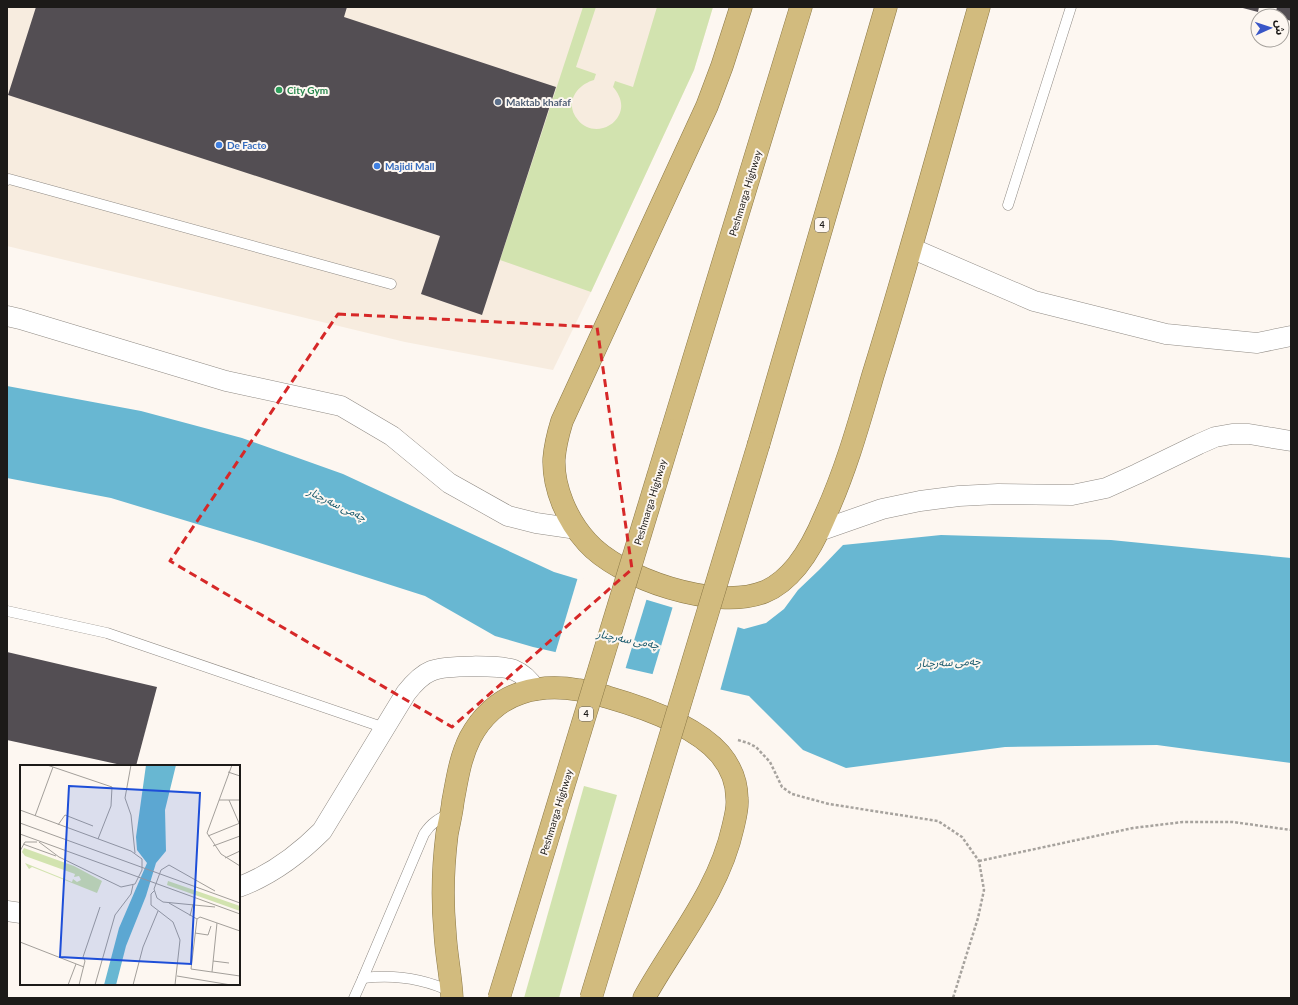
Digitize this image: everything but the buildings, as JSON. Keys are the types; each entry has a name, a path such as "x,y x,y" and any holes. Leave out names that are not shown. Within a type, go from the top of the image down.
{"highway":[{"path":"741,7 707,106 562,422 557,438 554,460 559,492 567,511 577,529 596,551 632,573 671,588 716,597 736,598 765,592 784,580 798,565 819,531 844,472 911,248 979,7"},
{"name":"Peshmarga Highway","path":"499,998 801,7"},
{"name":"4","path":"591,998 759,443 886,7"},
{"path":"452,995 445,933 444,873 447,832 452,813 460,764 470,738 485,716 507,699 522,692 550,688 580,690 636,706 668,719 705,740 725,761 735,780 737,807 732,832 719,867 696,914 665,961 644,998"}],"street":[{"path":"911,248 1034,301 1166,334 1257,343 1291,336"},
{"path":"7,316 20,318 226,381 341,406 392,436 449,483 508,516 536,523 577,529"},
{"path":"819,531 882,509 920,501 959,496 998,494 1072,494 1106,488 1199,444 1232,434 1249,434 1291,441"},
{"path":"240,887 268,874 288,861 306,847 322,831 406,693 416,681 431,671 442,668 498,667 512,669 525,677 536,690"},
{"path":"7,911 20,913"}],"lane":[{"path":"1008,205 1071,7"},
{"path":"7,180 9,179 391,284"},
{"path":"7,611 107,633 385,728"},
{"path":"354,997 424,834 436,820 452,813"},
{"path":"363,978 379,976 408,978 438,985 452,995"}],"path":[{"path":"705,740 741,740 756,747 770,762 782,787 792,794 829,804 938,821 962,837 978,861 984,890 978,918 953,998"},
{"path":"978,861 1133,828 1183,822 1233,822 1291,830"}],"highlighted area":[{"path":"338,314 597,327 632,569 452,727 170,561"}],"shaded area":[{"path":"7,7 713,7 694,70 591,292 553,370 405,342 7,246"}],"green space":[{"path":"583,7 596,7 576,67 596,74 594,80 588,82 577,91 572,102 572,108 578,120 583,124 594,129 600,129 611,124 619,115 621,104 618,93 613,87 615,81 633,87 657,7 713,7 694,70 591,292 500,260"},
{"path":"584,786 617,795 559,998 524,998"}],"water":[{"name":"چەمی سەرچنار","path":"7,386 141,411 242,438 343,474 554,572 744,629 766,623 784,609 798,590 843,545 941,535 1111,540 1291,558 1291,763 1157,745 1005,747 846,768 803,750 749,696 533,647 495,636 425,596 253,541 111,498 7,478"}],"pier":[{"path":"578,577 647,598 625,670 555,654"},
{"path":"673,606 738,626 720,691 652,676"}],"place":[{"name":"City Gym","path":"279,90"},
{"name":"Maktab khafaf","path":"498,102"},
{"name":"De Facto","path":"219,145"},
{"name":"Majidi Mall","path":"377,166"}]}
